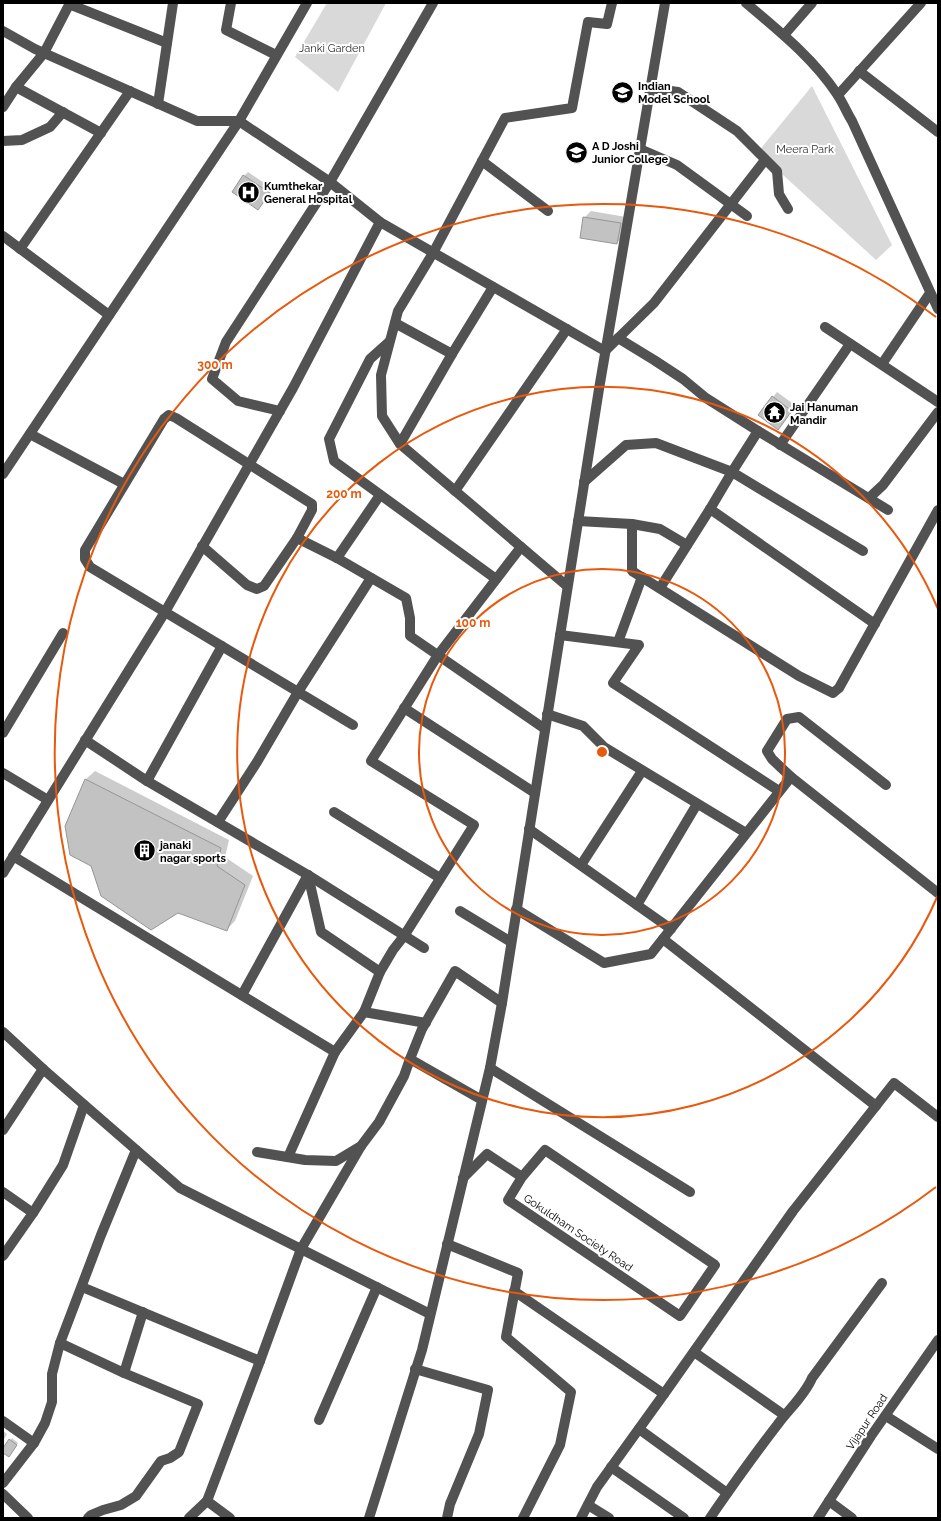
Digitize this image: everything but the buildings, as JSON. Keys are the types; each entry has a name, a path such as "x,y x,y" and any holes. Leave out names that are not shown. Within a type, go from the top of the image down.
{"street":[{"path":"3,108 16,87 44,53 70,3 167,43"},
{"path":"158,104 173,3"},
{"path":"231,3 226,30 276,55"},
{"path":"3,474 238,121 306,3"},
{"path":"280,411 238,401 212,379 226,342 330,182 433,3"},
{"path":"567,586 400,444 382,416 380,375 398,311 433,253 505,118 572,108 588,22 606,24 612,3"},
{"path":"369,1518 415,1369 430,1314 490,1068 502,1003 605,351 665,3"},
{"path":"746,3 801,51 838,95 852,122 938,309"},
{"path":"784,35 812,3"},
{"path":"838,95 921,3"},
{"path":"3,31 44,53 197,121 238,121 330,182 380,222 605,351"},
{"path":"860,71 938,132"},
{"path":"16,87 101,133"},
{"path":"650,88 678,92 737,131 777,172 779,194 788,209"},
{"path":"20,249 130,92"},
{"path":"3,141 22,140 50,127 63,112"},
{"path":"640,149 677,165 747,216"},
{"path":"605,351 654,303 765,160"},
{"path":"482,161 548,211"},
{"path":"3,873 166,612 202,546 280,411 380,222"},
{"path":"3,236 109,315"},
{"path":"400,444 493,287"},
{"path":"882,364 930,293"},
{"path":"395,323 452,354"},
{"path":"825,327 938,402"},
{"path":"455,491 566,329"},
{"path":"618,338 683,379 706,398 780,445 888,510"},
{"path":"389,342 370,359 329,439 334,461 496,579"},
{"path":"780,445 850,344"},
{"path":"869,498 883,485 938,412"},
{"path":"202,546 247,585 257,589 264,586 297,538 312,510 312,504 169,415 164,419 84,550 85,560 90,566 353,725"},
{"path":"660,588 758,431"},
{"path":"30,434 124,484"},
{"path":"584,482 626,445 656,442 732,472 863,551"},
{"path":"337,558 380,495"},
{"path":"710,509 874,624"},
{"path":"632,524 632,570 799,676 833,692 839,688 938,510"},
{"path":"578,521 632,524 660,529 687,545"},
{"path":"297,538 337,558 406,598 410,618 410,636 545,728"},
{"path":"288,1157 335,1052 364,1012 380,972 474,825 371,761 438,655 521,547"},
{"path":"618,642 642,577"},
{"path":"218,822 257,762 298,692 371,578"},
{"path":"3,733 63,633"},
{"path":"560,635 639,645 613,683 779,791"},
{"path":"147,781 222,646"},
{"path":"404,708 535,793"},
{"path":"547,714 583,726 604,747 746,833"},
{"path":"886,785 799,717 787,719 768,751 772,759 791,777 938,893"},
{"path":"85,740 147,781 308,875 424,948"},
{"path":"581,865 642,771"},
{"path":"3,773 48,800"},
{"path":"516,909 604,963 651,954 791,777"},
{"path":"637,905 697,804"},
{"path":"334,812 440,878"},
{"path":"529,829 671,929"},
{"path":"13,856 335,1052"},
{"path":"308,875 321,932 380,972"},
{"path":"242,995 308,875"},
{"path":"460,911 511,942"},
{"path":"663,939 876,1106"},
{"path":"189,1518 207,1500 301,1249 361,1146 379,1122 404,1076 426,1023 455,971 502,1003"},
{"path":"364,1012 426,1023"},
{"path":"3,1032 43,1069 180,1188 430,1314"},
{"path":"410,1059 482,1100"},
{"path":"490,1068 690,1192"},
{"path":"3,1130 43,1069"},
{"path":"581,1518 596,1487 639,1430 793,1211 894,1083 938,1117"},
{"path":"3,1256 33,1213 63,1165 84,1105"},
{"path":"257,1152 305,1160 336,1161 361,1146"},
{"path":"3,1484 34,1443 45,1423 52,1402 52,1374 60,1342 101,1235 136,1150"},
{"name":"Gokuldham Society Road","path":"545,1150 715,1265 680,1316 508,1200 522,1177 545,1150"},
{"name":"Gokuldham Society Road","path":"463,1178 487,1154 522,1177"},
{"path":"3,1192 33,1213"},
{"path":"447,1244 518,1273 506,1337 571,1392 560,1445 523,1518"},
{"path":"710,1518 784,1415 809,1386 812,1378 882,1283"},
{"path":"82,1287 260,1361"},
{"path":"319,1420 377,1288"},
{"path":"514,1291 664,1394"},
{"path":"124,1373 143,1312"},
{"name":"Vijapur Road","path":"818,1518 938,1340"},
{"path":"60,1342 124,1373 198,1404 179,1452 170,1458 161,1461 136,1496 121,1505 103,1510 91,1515 88,1518"},
{"path":"694,1352 784,1415"},
{"path":"415,1369 488,1390 478,1434 450,1504 448,1518"},
{"path":"886,1416 938,1449"},
{"path":"3,1421 34,1443"},
{"path":"639,1430 727,1493"},
{"path":"611,1467 684,1518"},
{"path":"3,1494 28,1518"},
{"path":"207,1500 230,1518"},
{"path":"829,1501 852,1518"},
{"path":"588,1504 608,1518"}],"green space":[{"name":"Janki Garden","path":"327,3 386,3 338,92 295,57"},
{"name":"Meera Park","path":"812,86 892,245 876,260 758,152"}],"place":[{"name":"Indian Model School","path":"622,92"},
{"name":"A D Joshi Junior College","path":"577,152"},
{"name":"Kumthekar General Hospital","path":"249,192"},
{"name":"Jai Hanuman Mandir","path":"775,413"},
{"name":"janaki nagar sports","path":"145,851"}]}
